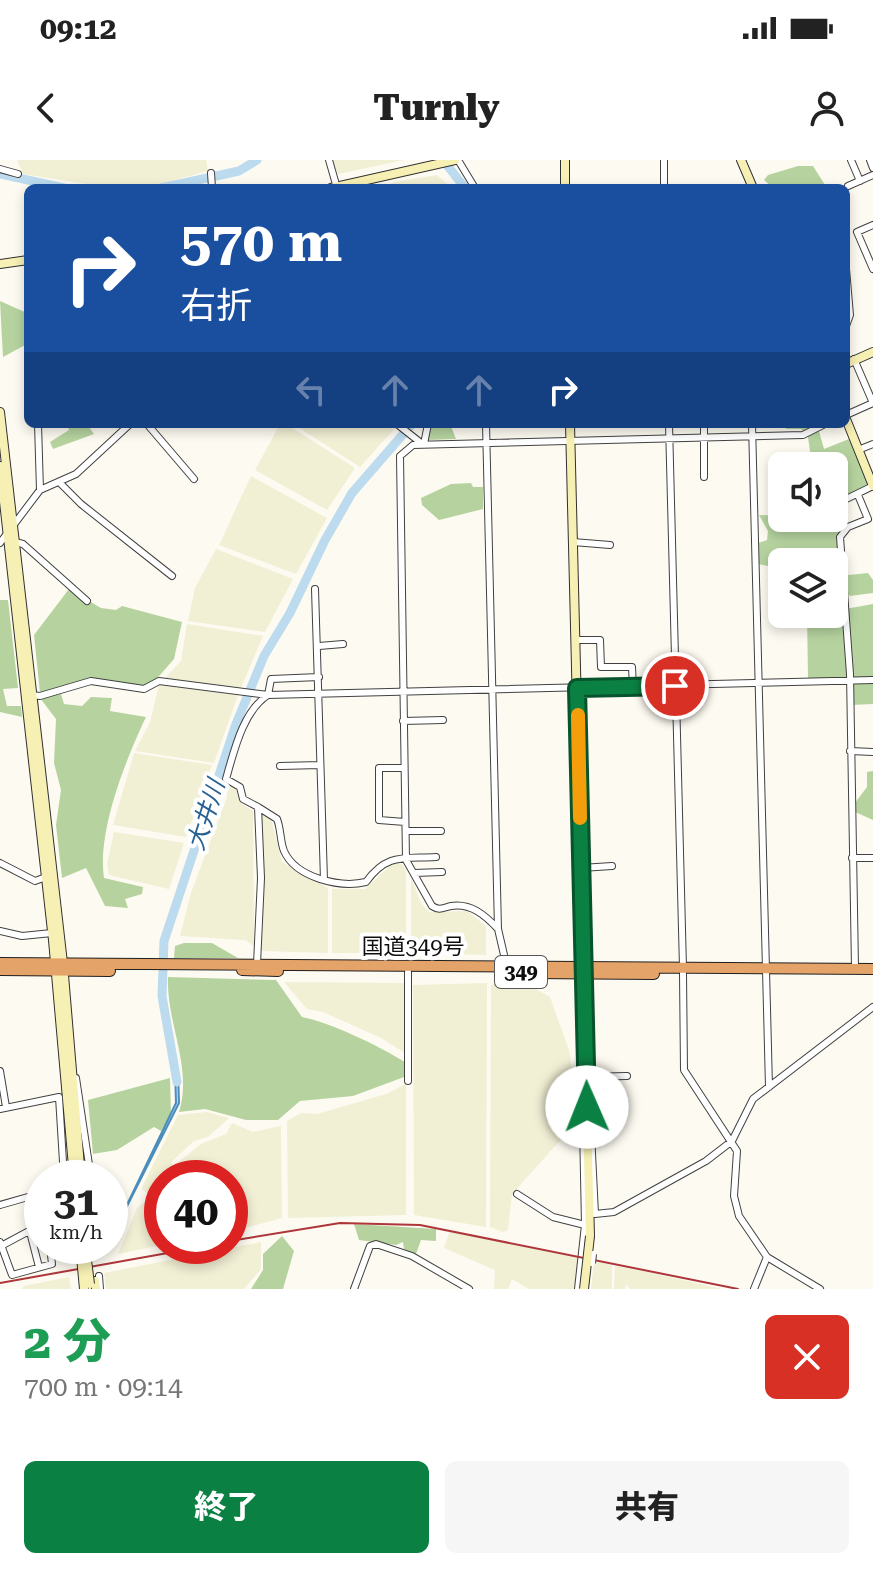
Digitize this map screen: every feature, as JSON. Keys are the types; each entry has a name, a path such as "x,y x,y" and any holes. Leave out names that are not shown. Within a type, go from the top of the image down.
{"highway":[{"name":"国道349号","path":"0,963 60,967"},
{"name":"国道349号","path":"170,967 257,964 586,970 873,969"},
{"name":"国道349号","path":"0,970 60,967 408,972 508,969"},
{"name":"国道349号","path":"766,970 873,975"}],"street":[{"path":"329,160 334,184"},
{"path":"348,184 454,160 472,184"},
{"path":"565,160 565,184"},
{"path":"664,160 664,184"},
{"path":"741,160 749,184"},
{"path":"851,160 860,181"},
{"path":"870,160 873,168"},
{"path":"0,169 18,174"},
{"path":"850,185 873,175"},
{"path":"873,225 857,232 873,267"},
{"path":"0,264 24,261"},
{"path":"850,415 873,403 850,362 873,352"},
{"path":"0,412 60,967 88,1160"},
{"path":"38,428 40,490"},
{"path":"0,543 40,490 76,474 126,428"},
{"path":"150,428 194,479"},
{"path":"402,428 424,444"},
{"path":"424,444 427,428"},
{"path":"486,428 498,929 508,969"},
{"path":"570,428 586,970 585,1225 581,1289"},
{"path":"669,428 684,1070 732,1141 738,1161 734,1189 736,1205 743,1224 767,1257 820,1289"},
{"path":"704,428 704,477"},
{"path":"752,428 769,1087"},
{"path":"767,428 767,435"},
{"path":"782,428 782,435"},
{"path":"498,929 478,911 461,906 438,910 432,906 406,860 398,463 407,448 424,444 803,435 817,428"},
{"path":"848,499 873,486 850,428"},
{"path":"858,450 873,444"},
{"path":"0,466 15,542 46,877 52,933 60,967 72,1160"},
{"path":"60,483 81,504 172,576"},
{"path":"855,968 845,578 840,537 848,527 868,519 858,495"},
{"path":"15,542 23,544 87,601"},
{"path":"573,542 610,545"},
{"path":"315,589 324,880"},
{"path":"576,640 600,640 601,667 632,667 633,687"},
{"path":"319,646 343,644"},
{"path":"319,677 271,679 268,695 257,702 244,727 226,779 240,787 243,799 277,819 284,850 291,862 324,880 366,882 383,862 436,857"},
{"path":"29,694 91,681 144,689 159,681 241,693 319,695 873,680"},
{"path":"403,721 443,720"},
{"path":"850,751 873,752"},
{"path":"280,766 320,765"},
{"path":"404,768 379,768 378,796 381,823 405,822"},
{"path":"257,964 261,878 258,807"},
{"path":"406,831 441,831"},
{"path":"852,858 873,858"},
{"path":"0,863 35,881 46,877"},
{"path":"581,868 612,866"},
{"path":"414,873 442,872"},
{"path":"0,931 22,936 52,933"},
{"path":"408,972 408,1081"},
{"path":"585,1127 591,1133 595,1214 614,1212 663,1186 732,1141 753,1099 873,1007"},
{"path":"72,1063 80,1160"},
{"path":"0,1071 3,1108 59,1097 66,1088"},
{"path":"586,1077 627,1076"},
{"path":"59,1097 63,1160"},
{"path":"581,1289 590,1236 585,1127"},
{"path":"0,1194 2,1205 24,1198"},
{"path":"517,1194 553,1217 585,1225"},
{"path":"24,1234 1,1244 3,1260 12,1275 52,1264"},
{"path":"366,1289 355,1286 370,1246 376,1244 412,1256 469,1289"},
{"path":"592,1263 593,1254"},
{"path":"754,1289 767,1257"},
{"path":"80,1264 81,1289"},
{"path":"91,1264 96,1289"},
{"path":"96,1289 99,1276"}],"shaded area":[{"path":"17,160 206,160 208,171 159,184 87,184 23,174"},
{"path":"332,160 404,160 338,174"},
{"path":"437,175 447,184 389,184"},
{"path":"278,428 292,428 355,468 327,510 255,470"},
{"path":"299,428 395,428 360,467"},
{"path":"251,476 327,518 296,574 219,545"},
{"path":"216,549 293,579 265,632 188,621 195,588"},
{"path":"187,624 263,636 240,690 164,679 181,661"},
{"path":"159,685 238,695 214,763 135,751 150,722"},
{"path":"134,753 212,765 186,837 113,825"},
{"path":"227,785 235,788 242,804 253,811 254,946 245,940 180,936 191,893 227,797"},
{"path":"262,813 271,819 282,862 328,888 328,953 262,951"},
{"path":"114,832 184,843 169,889 109,875 107,864"},
{"path":"393,863 402,864 406,870 406,953 332,953 332,889 365,889"},
{"path":"411,878 421,903 429,912 467,911 486,926 486,955 411,953"},
{"path":"284,982 405,983 405,1053 381,1038 323,1012 307,1009"},
{"path":"487,983 486,1227 414,1215 413,985"},
{"path":"527,984 550,997 569,1050 575,1090 575,1124 512,1194 508,1230 503,1232 490,1227 491,985"},
{"path":"406,1084 406,1215 288,1218 287,1121 301,1113 317,1114 386,1094"},
{"path":"207,1112 229,1118 208,1137 194,1141 173,1160 156,1160 178,1115"},
{"path":"232,1123 253,1132 281,1126 282,1218 248,1227 248,1160 181,1160 201,1144 226,1134"},
{"path":"144,1203 144,1249 128,1252 128,1230 137,1208"},
{"path":"450,1231 581,1258 576,1289 529,1289 512,1279 508,1289 494,1289 495,1270 444,1248"},
{"path":"261,1242 261,1269 244,1289 106,1289 104,1273 150,1264 248,1264 248,1245"},
{"path":"594,1261 612,1265 612,1289 591,1289"},
{"path":"615,1266 722,1289 630,1289 626,1284 625,1289 614,1289"},
{"path":"69,1277 71,1289 22,1289 24,1286"}],"green space":[{"path":"798,166 813,166 824,184 768,184 764,180 768,175"},
{"path":"0,301 24,312 24,346 3,357"},
{"path":"90,428 94,434 53,449 50,442 69,430"},
{"path":"429,428 452,428 456,439 426,440"},
{"path":"786,428 818,428 824,449 849,439 870,486 848,495 848,452 810,452 808,437 801,429"},
{"path":"471,483 473,487 483,487 483,509 439,520 422,505 421,498 451,484"},
{"path":"759,515 768,515 768,531"},
{"path":"768,531 840,532 836,536 838,548 768,548 768,566 758,564 756,544 767,540"},
{"path":"868,573 873,580 873,593 850,596 848,574"},
{"path":"69,589 101,608 116,610 122,606 182,622 174,659 153,683 144,685 87,679 40,693 34,635"},
{"path":"0,600 8,600 18,688 3,689 7,706 21,706 22,717 0,712"},
{"path":"873,604 873,704 851,705 852,679 808,679 807,628 848,628 848,608"},
{"path":"61,694 64,704 82,706 91,697 112,698 110,711 146,717 115,796 103,859 104,878 143,887 142,894 125,899 128,908 105,906 86,868 62,878 56,825 61,790 54,763 56,719 40,698"},
{"path":"873,771 873,820 853,811 867,787 867,772"},
{"path":"212,943 238,958 174,958 175,946"},
{"path":"168,977 276,980 302,1017 340,1029 405,1062 404,1077 353,1096 300,1101 278,1120 246,1120 205,1109 179,1112 183,1078 168,994"},
{"path":"170,1078 171,1114 161,1131 154,1127 117,1150 93,1154 88,1100"},
{"path":"354,1224 436,1229 436,1241 421,1240 416,1254 404,1249 403,1242 396,1245 359,1240"},
{"path":"282,1236 294,1251 283,1289 251,1289 263,1270 263,1254"}],"water":[{"path":"178,1070 179,1103 149,1160 176,1103 175,1071"}],"waterway":[{"path":"179,184 239,171 257,160"},
{"name":"大井川","path":"443,160 462,184"},
{"path":"0,174 46,184"},
{"name":"大井川","path":"177,1082 162,996 164,941 236,724 264,656 290,613 325,540 352,493 409,428"}],"railway":[{"path":"248,1238 340,1223 420,1225 738,1289"},
{"path":"0,1283 144,1257"}],"slow traffic":[{"path":"578,715 580,818"}],"route":[{"path":"587,1107 587,1006 577,688 675,686"}]}
